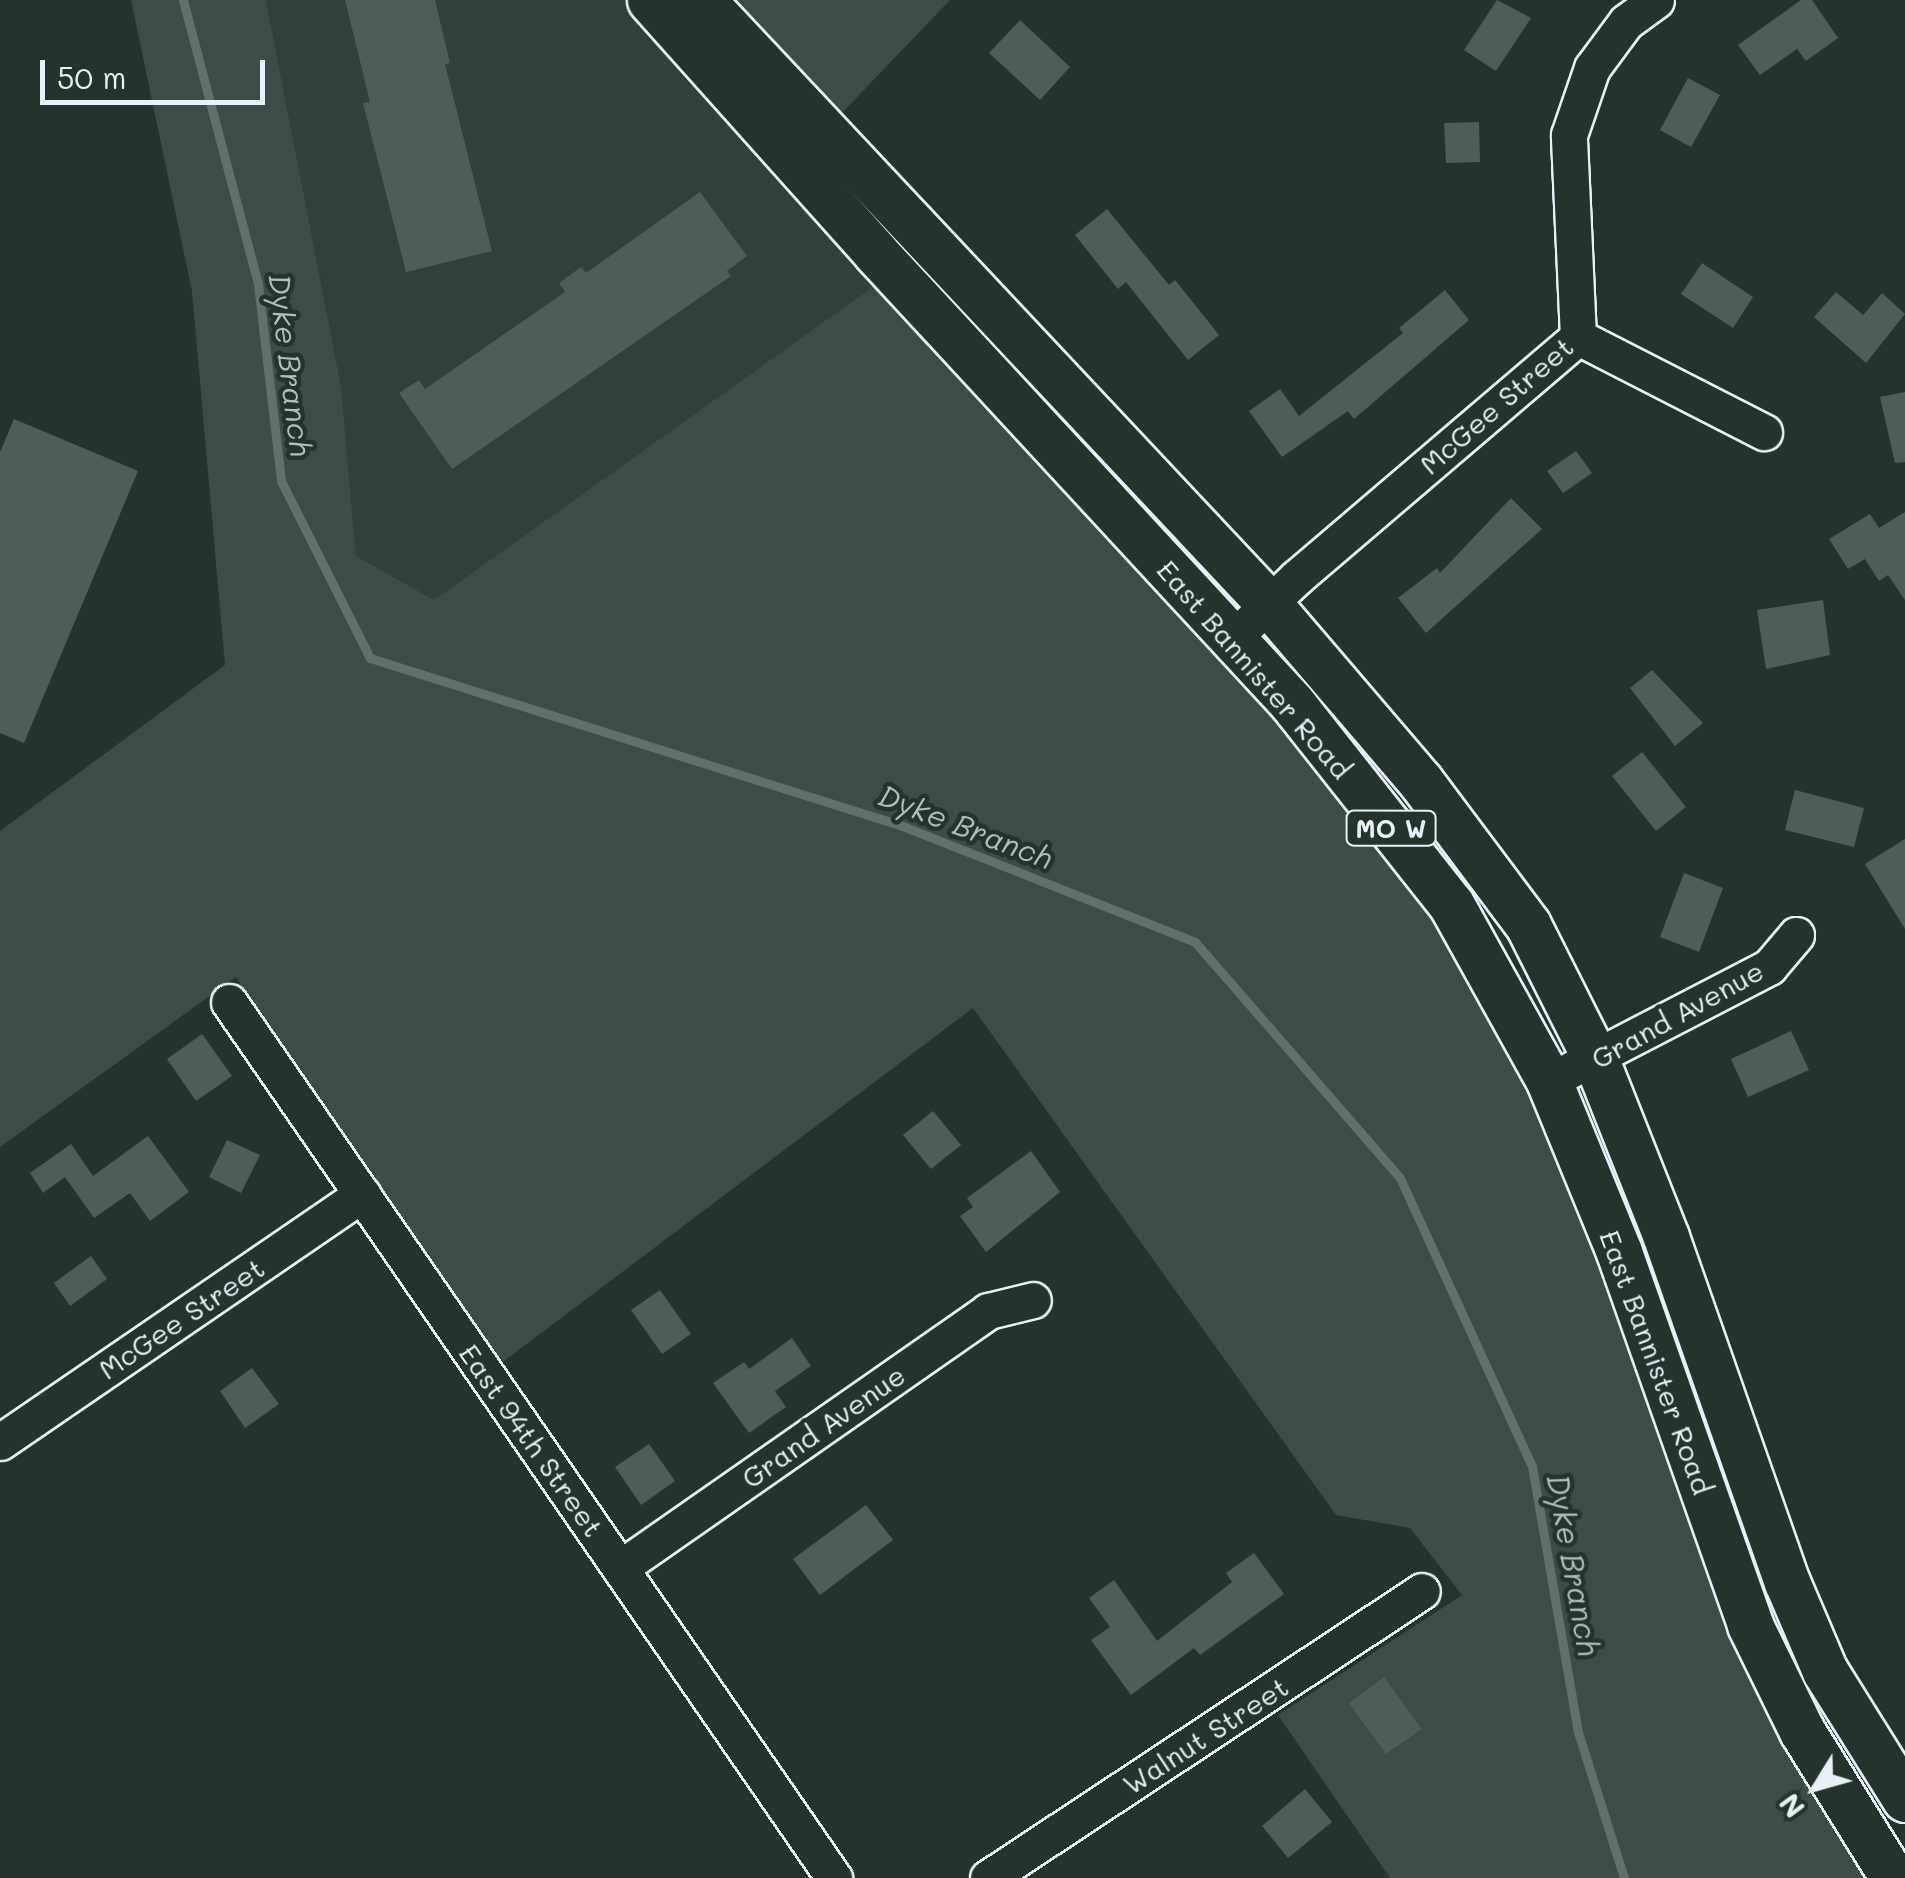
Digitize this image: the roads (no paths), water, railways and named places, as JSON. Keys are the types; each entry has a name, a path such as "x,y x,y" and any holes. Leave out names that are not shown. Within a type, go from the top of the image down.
{"main road":[{"name":"East Bannister Road","path":"650,0 875,252 1292,703 1451,904 1549,1080 1619,1252 1750,1625 1802,1731 1893,1878"},
{"name":"East Bannister Road","path":"702,0 1269,604 1421,782 1528,925 1596,1060 1666,1237 1787,1582 1825,1671 1902,1795"}],"street":[{"name":"McGee Street","path":"1232,639 1578,337 1569,135 1592,68 1626,22 1656,0"},
{"path":"1578,337 1764,432"},
{"name":"Grand Avenue","path":"1549,1080 1596,1060 1768,967 1796,936"},
{"name":"East 94th Street","path":"229,1002 834,1878"},
{"name":"McGee Street","path":"0,1442 362,1194"},
{"name":"Grand Avenue","path":"620,1568 988,1311 1032,1300"},
{"name":"Walnut Street","path":"988,1878 1422,1591"}],"waterway":[{"name":"Dyke Branch","path":"183,0 258,284 281,481 370,658 900,825 1195,942 1400,1178 1532,1466 1578,1732 1624,1878"}]}
